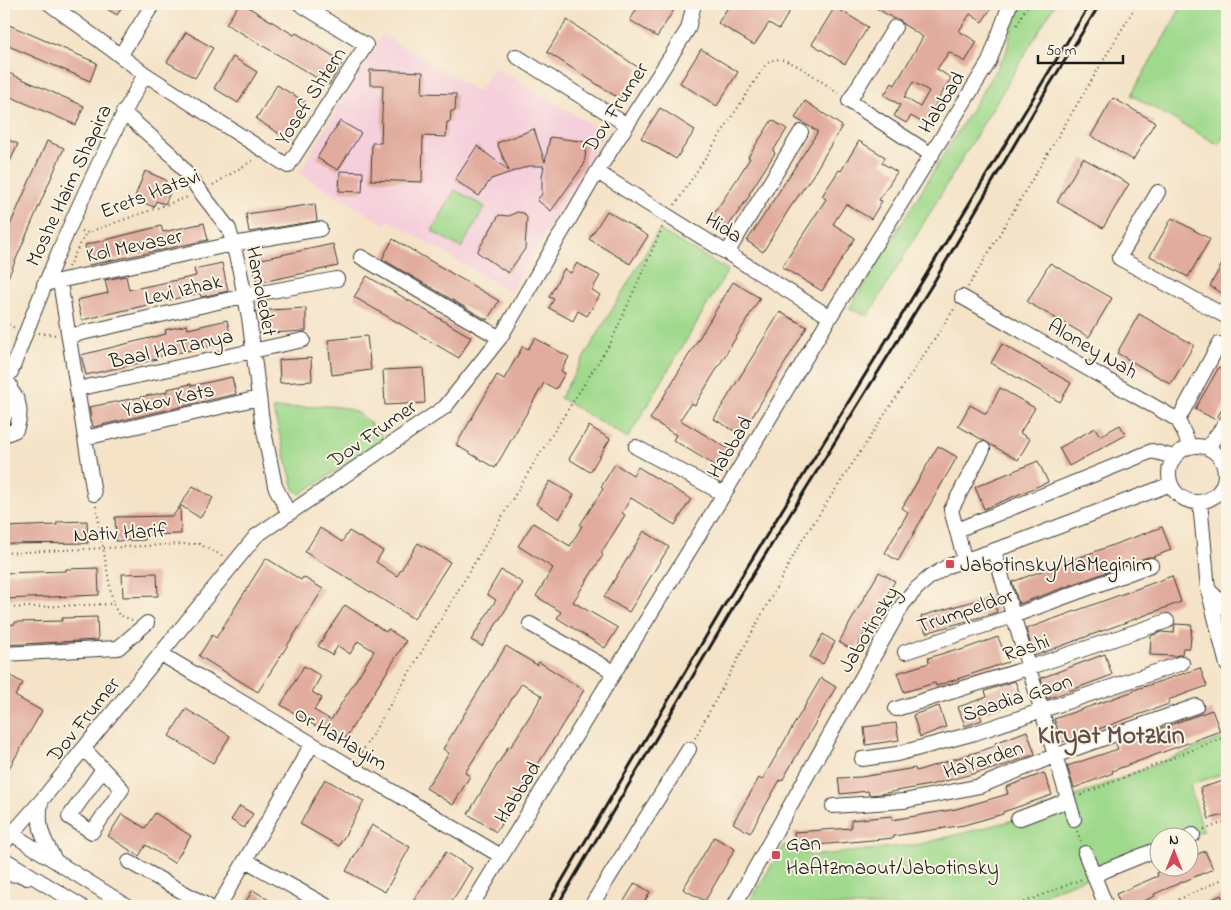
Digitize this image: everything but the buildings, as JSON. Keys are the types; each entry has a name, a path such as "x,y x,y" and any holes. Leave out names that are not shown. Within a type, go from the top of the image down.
{"street":[{"name":"Yosef Shtern","path":"50,4 144,74 288,166 366,46 300,4"},
{"path":"120,56 153,4"},
{"name":"Dov Frumer","path":"6,835 41,801 256,536 445,407 500,338 597,172 688,29 694,4"},
{"name":"Habbad","path":"471,906 724,494 830,317 989,62 1010,4"},
{"path":"894,27 849,101 932,155"},
{"path":"516,56 627,125"},
{"name":"Moshe Haim Shapira","path":"8,413 8,381 44,284 70,222 123,112 144,74"},
{"name":"Hamoledet","path":"123,112 172,155 229,229 244,296 262,421 275,486 289,514"},
{"path":"728,253 801,132"},
{"name":"Hida","path":"597,172 830,317"},
{"path":"1158,192 1119,258 1227,317"},
{"name":"Kol Mevaser","path":"44,284 233,244 320,229"},
{"path":"361,257 500,338"},
{"name":"Levi Izhak","path":"69,336 244,296 337,279"},
{"path":"60,282 94,494"},
{"name":"Aloney Nah","path":"962,297 1178,420"},
{"name":"Baal HaTanya","path":"77,389 303,340"},
{"path":"1190,446 1178,420 1219,344"},
{"name":"Yakov Kats","path":"85,438 259,398"},
{"path":"4,435 16,430 8,413"},
{"path":"1208,447 1227,420"},
{"path":"1190,446 1208,447 1216,452 1226,467 1226,478 1222,487 1209,500 1200,502 1182,498 1175,492 1169,475 1170,465 1174,457 1181,450 1190,446"},
{"path":"636,447 724,494"},
{"path":"965,561 951,510 983,449"},
{"path":"956,530 1152,452 1174,457"},
{"name":"Jabotinsky","path":"734,906 903,604 917,588 948,566 994,551 1171,484"},
{"path":"1200,502 1208,589 1227,665"},
{"path":"994,551 1074,820"},
{"name":"Trumpeldor","path":"905,652 1013,616 1151,564"},
{"path":"1208,589 1227,609"},
{"name":"Rashi","path":"896,709 1028,668 1167,621"},
{"path":"4,654 118,648 147,623"},
{"path":"530,624 614,672"},
{"name":"Or HaHayim","path":"160,654 501,856"},
{"name":"Saadia Gaon","path":"862,759 897,754 975,733 1182,663"},
{"name":"HaYarden","path":"833,806 904,801 980,786 1054,756 1196,706"},
{"path":"219,906 312,744"},
{"path":"84,749 103,769"},
{"path":"591,906 689,749"},
{"path":"1018,819 1068,800"},
{"path":"41,801 39,817 41,831 55,860"},
{"path":"6,835 55,860 125,904"},
{"path":"1085,853 1106,906"},
{"path":"1094,875 1148,853"},
{"path":"4,859 81,906"},
{"path":"245,860 327,906"},
{"path":"130,862 208,906"},
{"path":"4,874 21,875 46,885"}],"path":[{"path":"689,749 801,542 962,297 1136,4"},
{"path":"353,768 534,463 611,342 668,216 764,67 772,60 782,58 793,63 849,101"},
{"name":"Erets Hatsvi","path":"70,222 86,233 202,192 266,152"},
{"path":"60,282 86,233"},
{"path":"94,494 113,604 119,614 128,619 147,623"},
{"name":"Nativ Harif","path":"4,552 199,544 234,563"},
{"path":"4,608 113,604"},
{"path":"1068,800 1227,736"},
{"path":"1074,820 1085,853"},
{"path":"1198,833 1227,821"},
{"path":"1015,906 1094,875"},
{"path":"1165,906 1227,877"}],"shaded area":[{"path":"383,34 478,92 493,67 605,133 510,292 389,220 386,225 299,173"}],"green space":[{"path":"1018,4 1055,4 868,316 849,309 1006,53"},
{"path":"1183,4 1227,4 1227,131 1219,145 1131,95"},
{"path":"455,190 485,207 461,248 432,231"},
{"path":"659,230 728,270 628,438 560,398"},
{"path":"334,406 358,413 385,439 300,494 294,489 273,409"},
{"path":"1227,736 1227,772 1190,785 1203,831 1198,833 1198,828 1148,828 1148,853 1015,906 747,906 784,845 812,856 921,844 1018,819"}],"railway":[{"path":"547,906 741,577 1090,4"},
{"path":"557,906 752,576 935,280 1047,89 1100,4"}],"place":[{"name":"Jabotinsky/HaMeginim","path":"950,564"},
{"name":"Gan HaAtzmaout/Jabotinsky","path":"776,855"}],"district":[{"name":"Kiryat Motzkin","path":"1111,734"}]}
